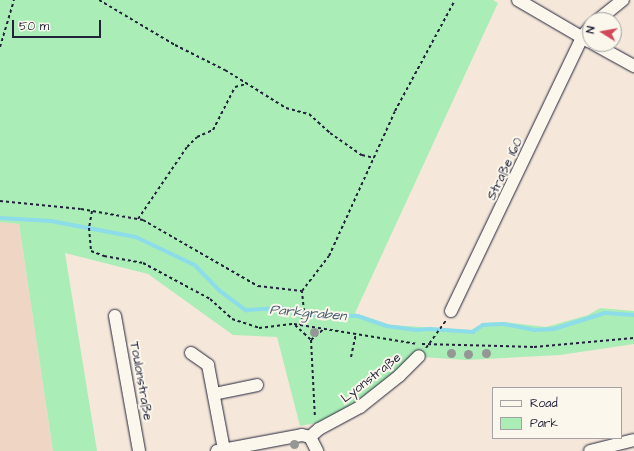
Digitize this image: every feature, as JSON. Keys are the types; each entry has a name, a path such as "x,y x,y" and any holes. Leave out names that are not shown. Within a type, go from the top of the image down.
{"street":[{"path":"518,0 582,38"},
{"path":"608,12 623,0"},
{"name":"Straße 160","path":"452,311 582,48"},
{"path":"609,52 634,66"},
{"name":"Toulonstraße","path":"115,316 139,451"},
{"path":"191,353 208,365 214,394 220,450 302,435 310,437 317,451"},
{"name":"Lyonstraße","path":"310,437 319,429 360,407 400,376 419,356"},
{"path":"214,394 257,385"},
{"path":"590,451 634,440"}],"path":[{"path":"0,47 14,0"},
{"path":"99,0 286,108 309,114 330,134 362,156 374,158"},
{"path":"300,325 304,311 302,291 329,256 395,110 455,0"},
{"path":"138,219 188,147 197,137 216,126 235,87 246,84"},
{"path":"0,201 92,211 138,219 183,241 258,286 302,291"},
{"path":"92,211 89,228 91,251 104,256 143,263 210,299 232,319 259,328 294,324 325,328 408,344 520,347 634,338"},
{"path":"429,344 444,323"},
{"path":"294,324 311,340 316,424"},
{"path":"311,340 325,328"},
{"path":"351,357 356,334"}],"shaded area":[{"path":"0,222 19,224 53,451 0,451"}],"green space":[{"path":"0,0 493,0 498,3 355,313 390,325 471,330 483,323 504,322 546,327 588,315 600,308 634,311 634,344 560,355 466,360 422,357 397,371 347,408 321,422 300,426 277,337 233,335 148,274 65,253 97,451 53,451 19,224 0,222"}],"waterway":[{"name":"Parkgraben","path":"0,218 51,221 136,237 195,265 219,290 246,310 283,308 312,315 358,316 387,326 416,330 430,329 473,332 483,325 504,324 534,330 554,329 605,313 634,315"}]}
